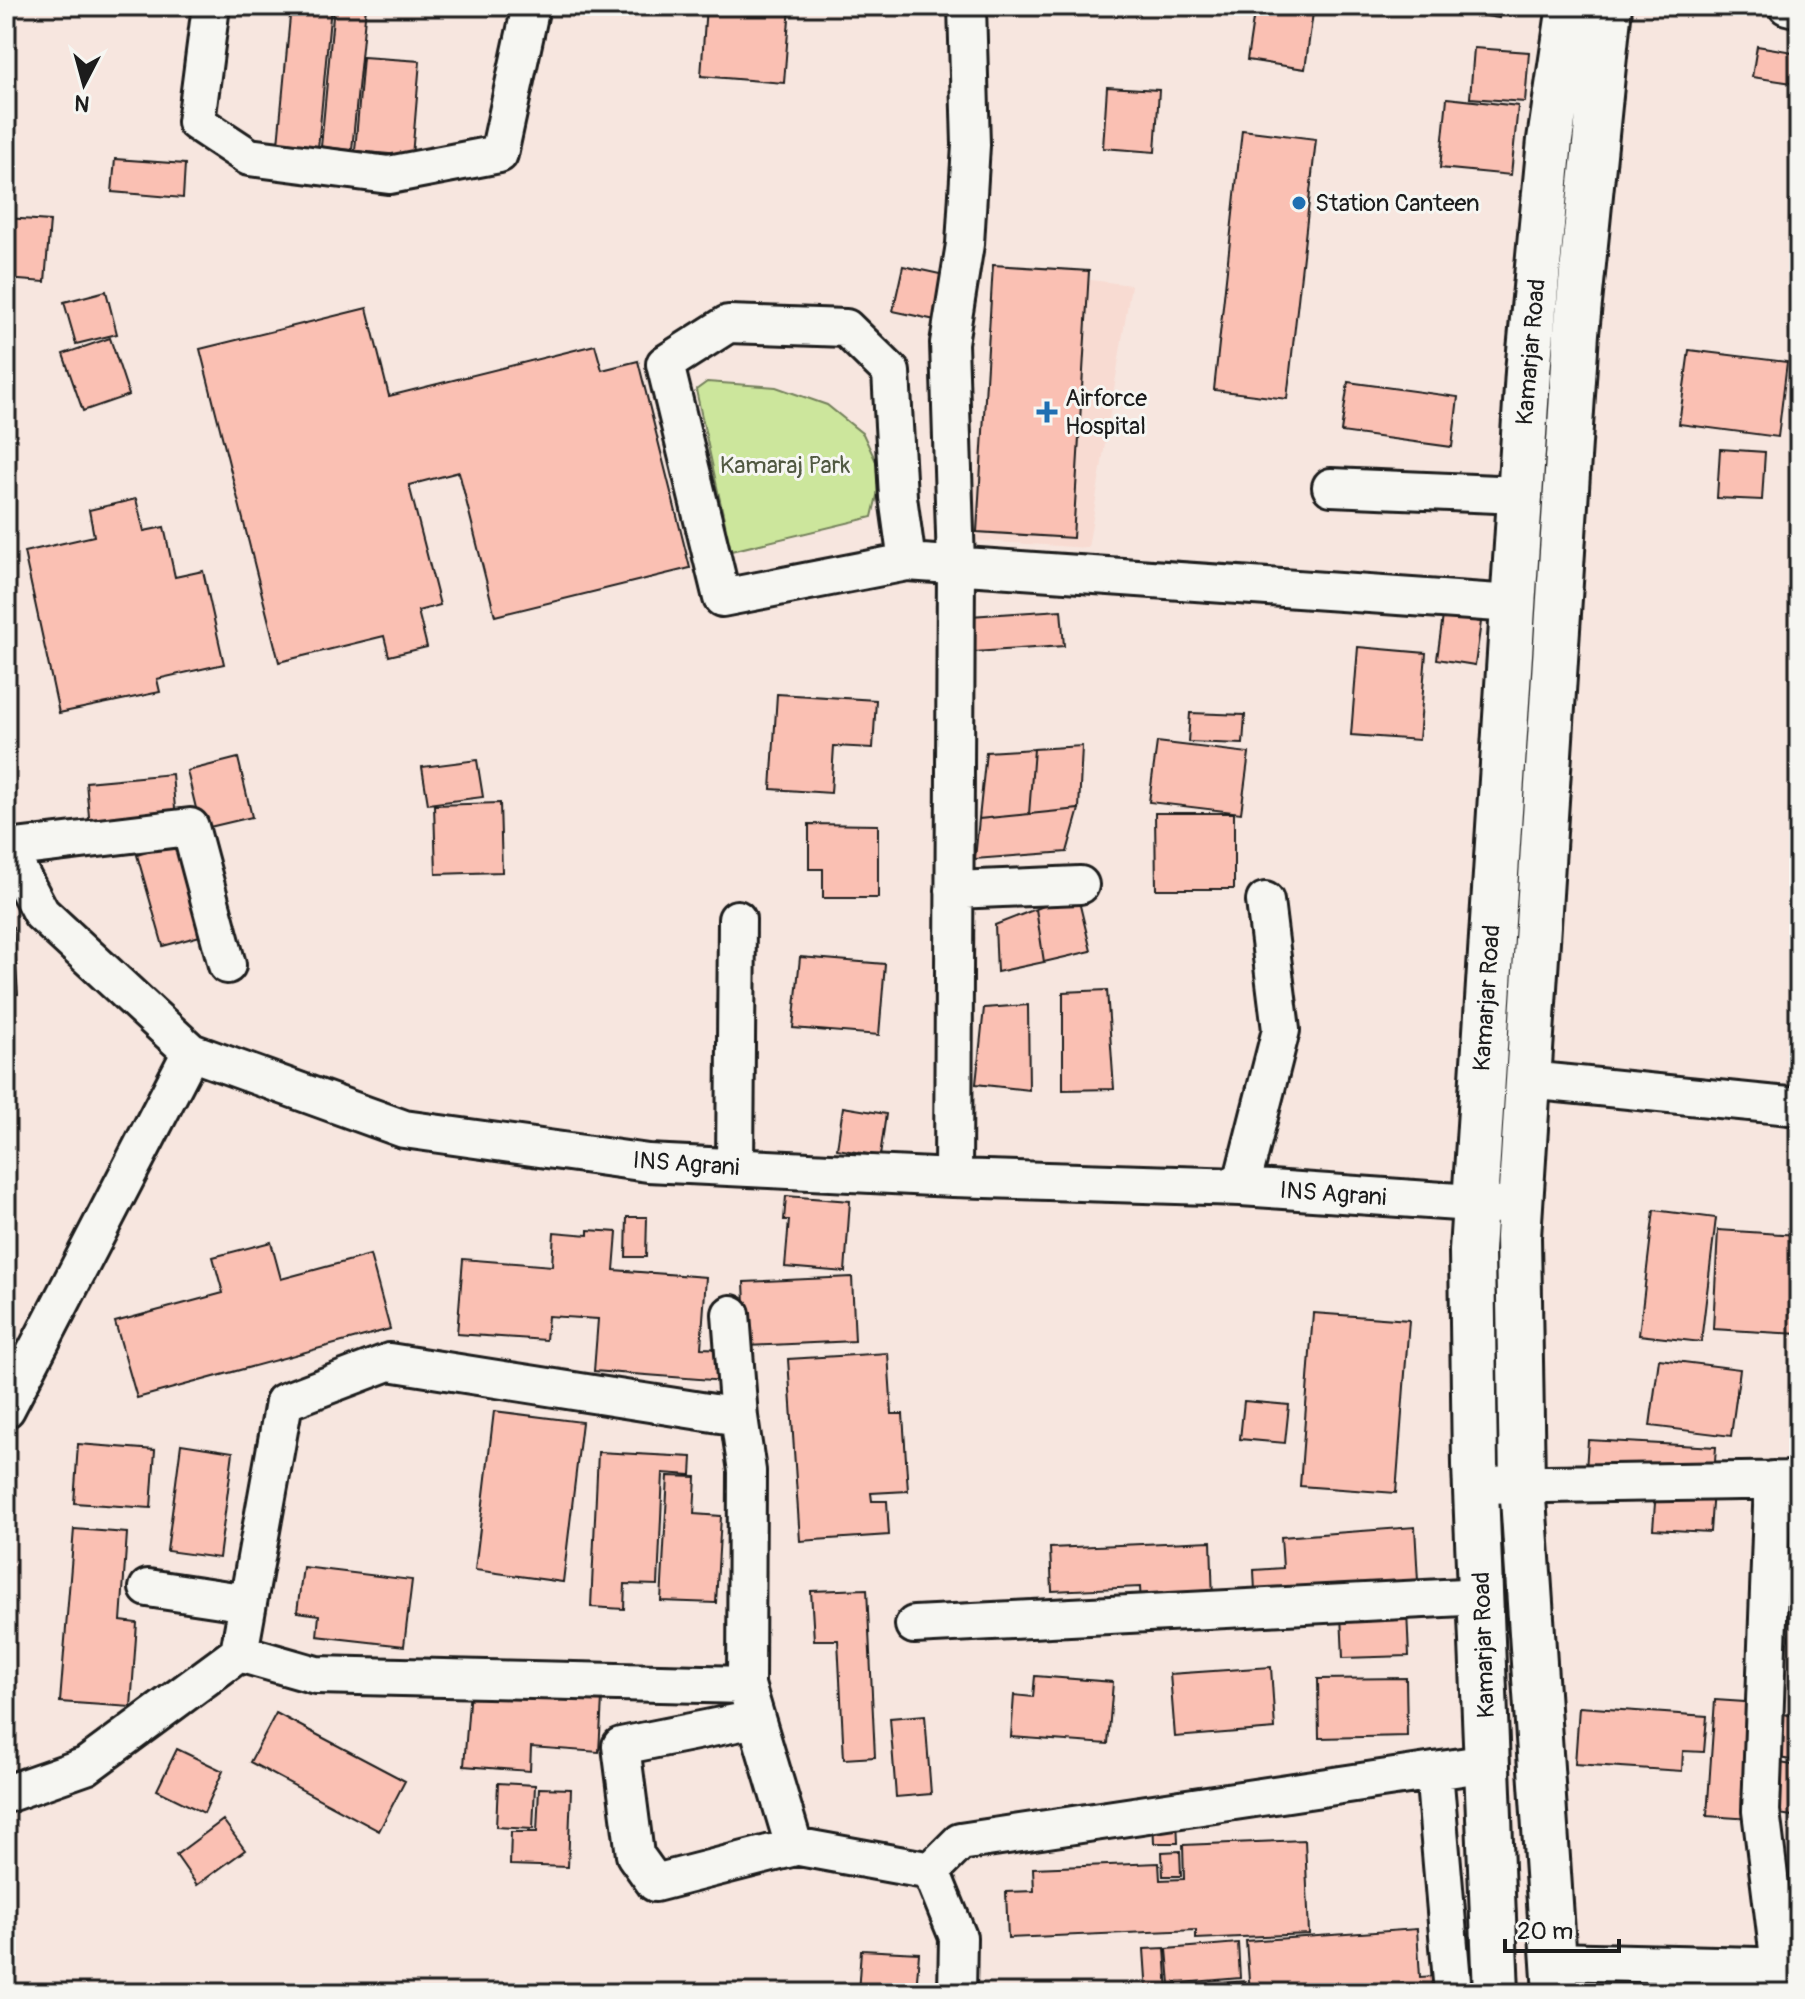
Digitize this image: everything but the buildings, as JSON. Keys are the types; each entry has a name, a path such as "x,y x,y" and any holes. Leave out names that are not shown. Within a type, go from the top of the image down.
{"main road":[{"name":"Kamarjar Road","path":"1496,1993 1483,1596 1476,1485 1474,1204 1513,604 1548,155 1570,6"},
{"path":"1554,1977 1522,1483 1520,1205 1576,333 1609,6"}],"street":[{"path":"211,6 196,122 249,157 389,175 499,154 531,6"},
{"path":"953,1178 956,565 949,343 965,244 969,171 967,6"},
{"path":"1787,6 1799,9"},
{"path":"907,562 898,497 891,372 846,328 728,324 665,364 722,598 907,562 1513,604"},
{"path":"1331,487 1521,495"},
{"path":"6,848 190,827 227,965"},
{"name":"INS Agrani","path":"6,848 41,913 191,1052 404,1129 648,1163 953,1178 1241,1187 1520,1205"},
{"path":"954,890 1080,885"},
{"path":"1241,1187 1281,1030 1265,901"},
{"path":"735,1167 737,919"},
{"path":"6,1409 191,1052"},
{"path":"1528,1080 1799,1107"},
{"path":"731,1314 739,1417 747,1471 746,1685 795,1847"},
{"path":"6,1794 86,1766 239,1653 284,1402 389,1362 739,1417"},
{"path":"1476,1485 1786,1480 1761,1811 1789,1966 1554,1977"},
{"path":"148,1588 248,1603"},
{"path":"914,1625 1483,1596"},
{"path":"239,1653 316,1675 746,1685"},
{"path":"756,1719 621,1746 635,1855 655,1883 795,1847 931,1871"},
{"path":"931,1871 960,1842 1488,1763"},
{"path":"1434,1771 1453,1993"},
{"path":"931,1871 958,1937 957,1993"}],"shaded area":[{"name":"Airforce Hospital","path":"1002,269 1131,285 1088,548 968,540"}],"green space":[{"name":"Kamaraj Park","path":"707,382 776,387 827,405 863,434 882,474 872,517 731,551 696,390"}],"place":[{"name":"Station Canteen","path":"1299,203"},
{"name":"Airforce Hospital","path":"1047,412"}]}
